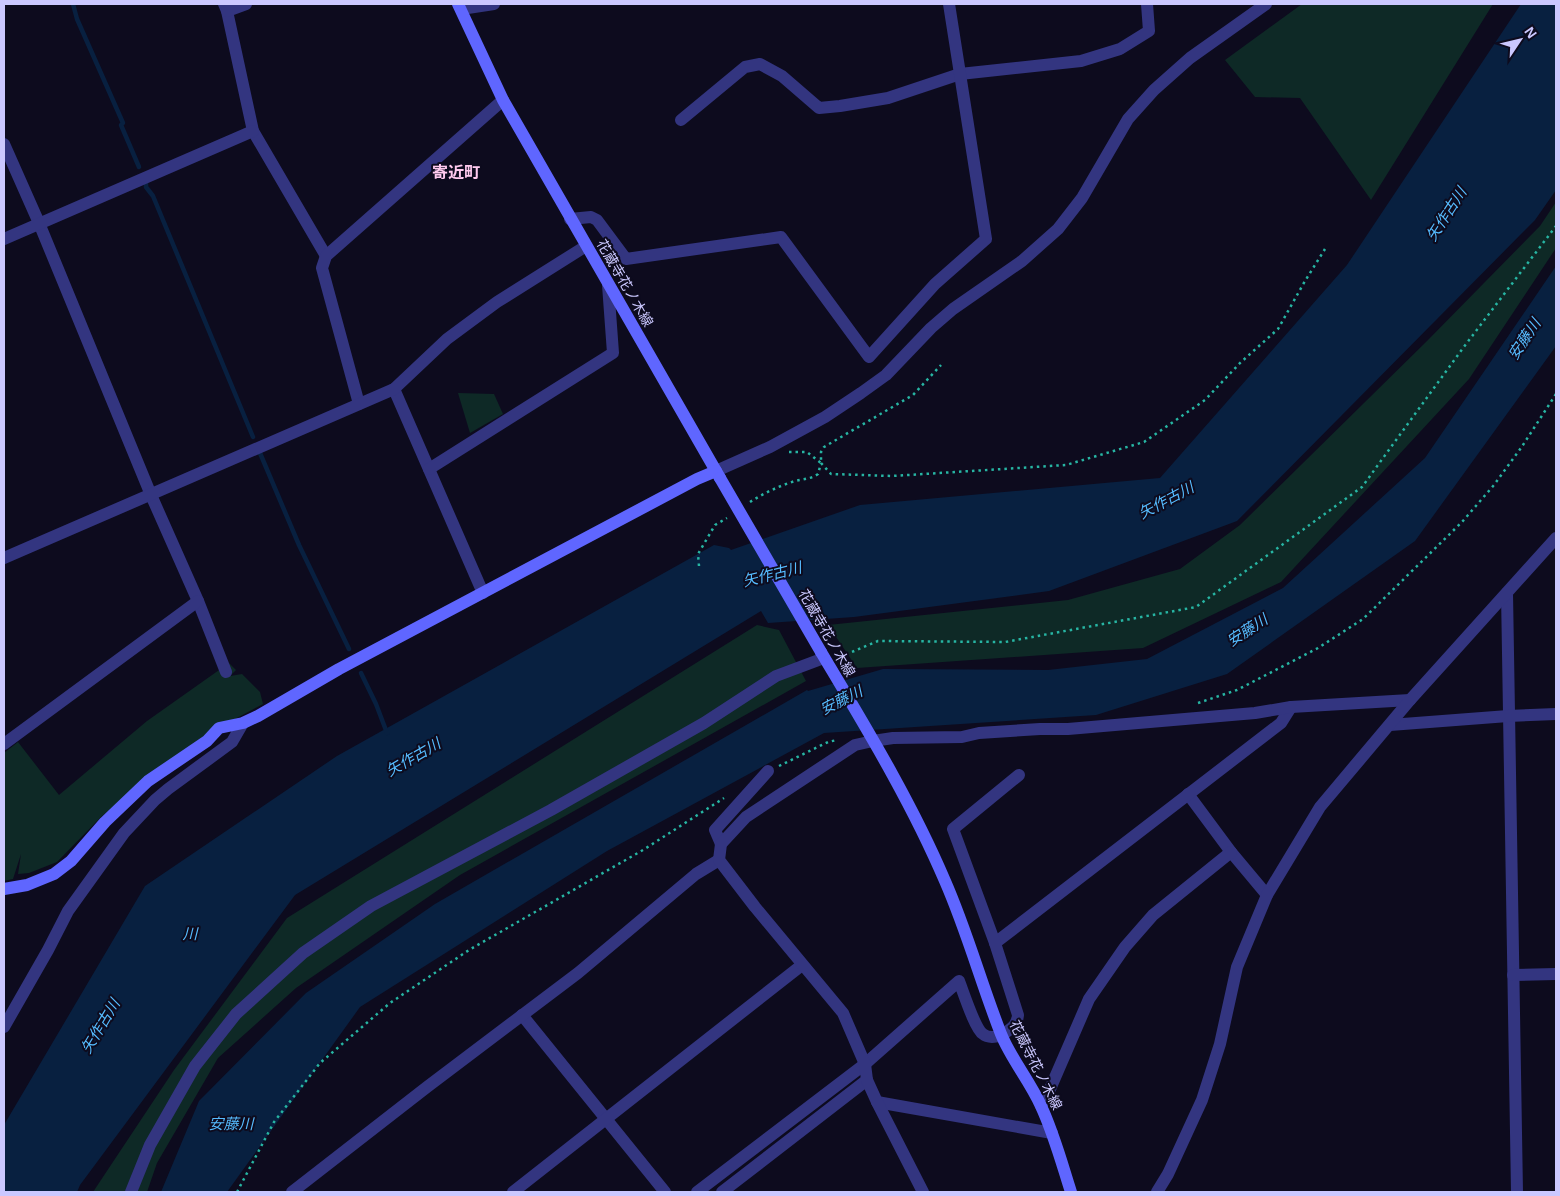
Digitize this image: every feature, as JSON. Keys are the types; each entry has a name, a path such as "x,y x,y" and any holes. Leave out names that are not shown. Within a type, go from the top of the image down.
{"main road":[{"name":"花蔵寺花ノ木線","path":"460,6 503,100 918,823 945,881 969,941 1002,1035 1041,1106 1071,1192"},
{"path":"4,889 28,885 54,874 72,860 105,822 148,781 207,741 219,728 243,723 697,479 718,474"}],"street":[{"path":"246,4 225,8 253,131 326,256"},
{"path":"460,6 494,4"},
{"path":"570,219 591,217 597,220 626,259 781,237 869,357 935,284 986,239 949,4"},
{"path":"681,120 745,67 760,64 782,76 819,108 888,98 960,74 1081,61 1120,49 1149,32 1147,4"},
{"path":"718,474 826,417 862,394 886,375 931,328 953,309 1022,262 1058,228 1082,198 1128,119 1154,90 1190,58 1266,4"},
{"path":"359,404 322,268 326,256 503,100"},
{"path":"4,239 253,131"},
{"path":"4,144 39,223 151,495 198,601 226,672"},
{"path":"4,558 394,389 447,339 497,302 586,246"},
{"path":"429,469 613,353 608,285"},
{"path":"394,389 483,593"},
{"path":"1158,1192 1202,1100 1220,1044 1237,967 1267,896 1320,807 1410,700 1556,538"},
{"path":"1507,593 1517,1192"},
{"path":"4,744 198,601"},
{"path":"131,1192 150,1145 195,1066 236,1014 303,953 371,906 552,810 704,723 776,676 824,657"},
{"path":"720,844 746,817 854,745 870,737 962,737 978,733 1068,729 1291,707 1410,700"},
{"path":"995,943 1281,723 1291,707"},
{"path":"1390,725 1556,714"},
{"path":"4,1027 68,911 124,833 168,789 232,742 243,723"},
{"path":"768,771 715,830 720,844 720,860 755,907 843,1013 865,1064 867,1080 923,1192"},
{"path":"697,1192 865,1064 959,981 977,1027 982,1034 994,1037 1002,1035 1014,1027 1018,1016 995,943 954,829 1019,775"},
{"path":"1188,794 1231,852 1267,896"},
{"path":"1041,1106 1089,999 1125,947 1153,915 1231,852"},
{"path":"292,1192 578,972 696,874 720,860"},
{"path":"513,1192 802,965"},
{"path":"1513,974 1556,974"},
{"path":"522,1015 665,1192"},
{"path":"722,1192 867,1080"},
{"path":"877,1102 1052,1133"}],"path":[{"path":"824,657 878,641 1005,642 1196,607 1362,487 1463,348 1556,226"},
{"path":"782,453 807,452 831,474 892,476 1066,465 1144,442 1205,400 1240,363 1278,330 1305,281 1326,249"},
{"path":"743,507 768,491 795,481 814,477 818,474 821,452 824,447 913,395 941,365"},
{"path":"1196,704 1237,690 1318,648 1363,619 1456,528 1494,485 1556,394"},
{"path":"699,566 698,554 715,525 727,518"},
{"path":"768,771 828,742 844,738"},
{"path":"238,1192 274,1122 320,1063 390,1003 469,950 643,850 726,797"}],"green space":[{"path":"1302,4 1493,4 1371,200 1300,98 1255,97 1225,60"},
{"path":"1556,202 1556,248 1469,379 1281,582 1143,648 857,668 828,625 1068,600 1180,569 1240,525 1427,341 1540,226"},
{"path":"458,393 494,394 503,414 470,433"},
{"path":"757,625 779,630 806,681 460,875 296,988 218,1058 157,1163 147,1192 93,1192 174,1070 287,918"},
{"path":"229,663 236,670 230,676 242,674 260,692 263,704 233,720 177,757 102,816 57,862 29,873 18,874 21,854 13,879 4,881 4,753 18,742 59,795 147,721"}],"water":[{"path":"1521,4 1556,4 1556,190 1535,220 1237,521 1049,591 854,617 768,623 761,611 295,895 80,1185 77,1192 4,1192 4,1125 145,886 337,756 714,545 731,550 860,505 1160,478 1347,265"},
{"name":"安藤川","path":"1556,266 1556,346 1415,541 1227,674 1096,715 824,733 607,851 360,1007 227,1192 161,1192 199,1101 306,993 435,904 807,690 883,669 1048,670 1147,659 1283,588 1425,458"}],"waterway":[{"path":"73,4 77,19 123,123 121,125 139,167"},
{"path":"146,182 146,187 153,196 253,437"},
{"path":"260,453 299,545 349,649"},
{"path":"361,673 387,733"}],"district":[{"name":"寄近町","path":"456,172"}],"water label":[{"name":"矢作古川","path":"1446,214"},
{"name":"矢作古川","path":"1166,500"},
{"name":"矢作古川","path":"772,574"},
{"name":"矢作古川","path":"413,757"},
{"name":"川","path":"190,933"},
{"name":"矢作古川","path":"100,1026"}]}
